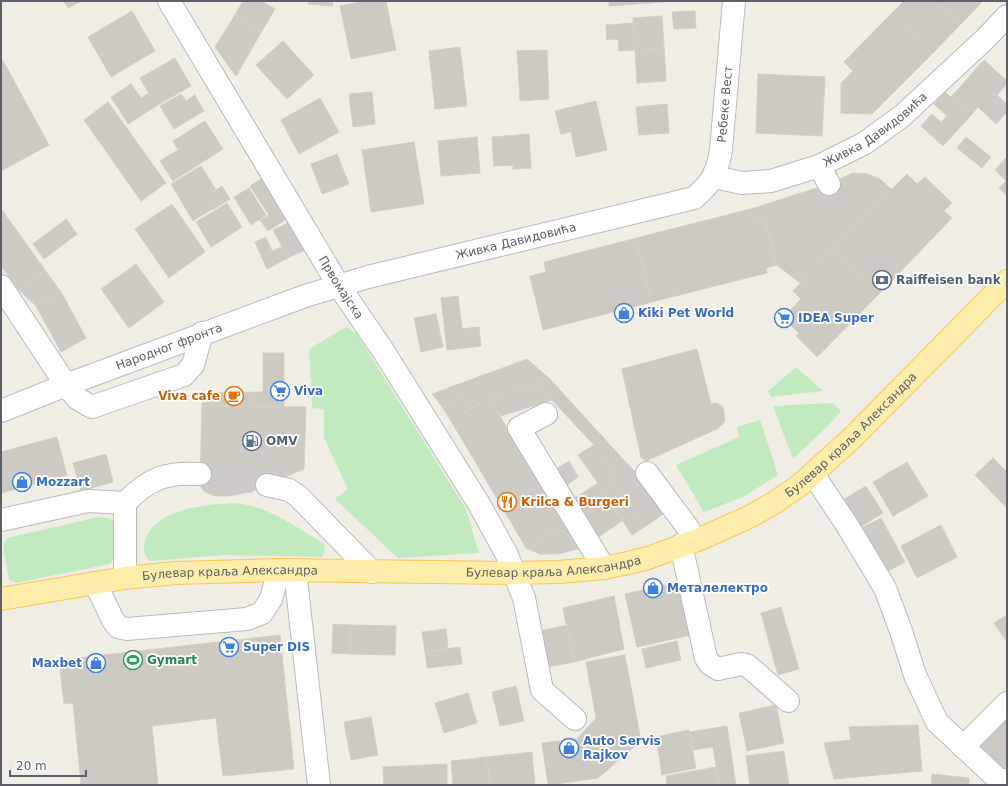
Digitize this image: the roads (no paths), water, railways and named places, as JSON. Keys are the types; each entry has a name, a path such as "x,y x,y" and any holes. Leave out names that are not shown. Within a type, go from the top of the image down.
{"main road":[{"name":"Булевар краља Александра","path":"1,599 95,582 176,573 287,570 372,572 567,572 604,568 628,563 685,537 717,532 765,508 785,495 813,474 851,439 1007,281"}],"street":[{"name":"Првомајска","path":"169,1 339,286 388,359 479,504 507,555 524,598 542,690 575,719"},
{"name":"Ребеке Вест","path":"694,198 705,189 714,176 718,165 721,150 734,1"},
{"name":"Живка Давидовића","path":"714,176 742,183 824,175 898,119 1007,16"},
{"name":"Живка Давидовића","path":"339,286 368,277 694,198"},
{"path":"1,286 66,385 78,400 92,407 184,375 193,365 202,333"},
{"name":"Народног фронта","path":"1,411 202,333 305,296 339,286"},
{"path":"546,414 519,428 604,568"},
{"path":"125,578 125,503 138,490 154,479 182,474 200,474"},
{"path":"647,474 685,537 706,658 710,664 718,669 741,664 747,665 788,701"},
{"path":"813,474 847,525 885,588 915,675 937,722 999,780 1007,780"},
{"path":"267,485 289,490 298,496 372,572"},
{"path":"1,520 88,501 125,503"},
{"path":"95,582 112,620 118,626 127,629 247,619 262,612 287,570"},
{"path":"287,570 319,785"},
{"path":"963,747 1007,703"}],"tunnel":[{"path":"200,474 226,476 267,485"}],"place":[{"name":"Raiffeisen bank","path":"882,280"},
{"name":"Kiki Pet World","path":"624,313"},
{"name":"IDEA Super","path":"784,318"},
{"name":"Viva","path":"280,391"},
{"name":"Viva cafe","path":"234,396"},
{"name":"OMV","path":"252,441"},
{"name":"Mozzart","path":"22,482"},
{"name":"Krilca & Burgeri","path":"507,502"},
{"name":"Металелектро","path":"653,588"},
{"name":"Super DIS","path":"229,647"},
{"name":"Gymart","path":"133,660"},
{"name":"Maxbet","path":"96,663"},
{"name":"Auto Servis Rajkov","path":"569,748"}]}
